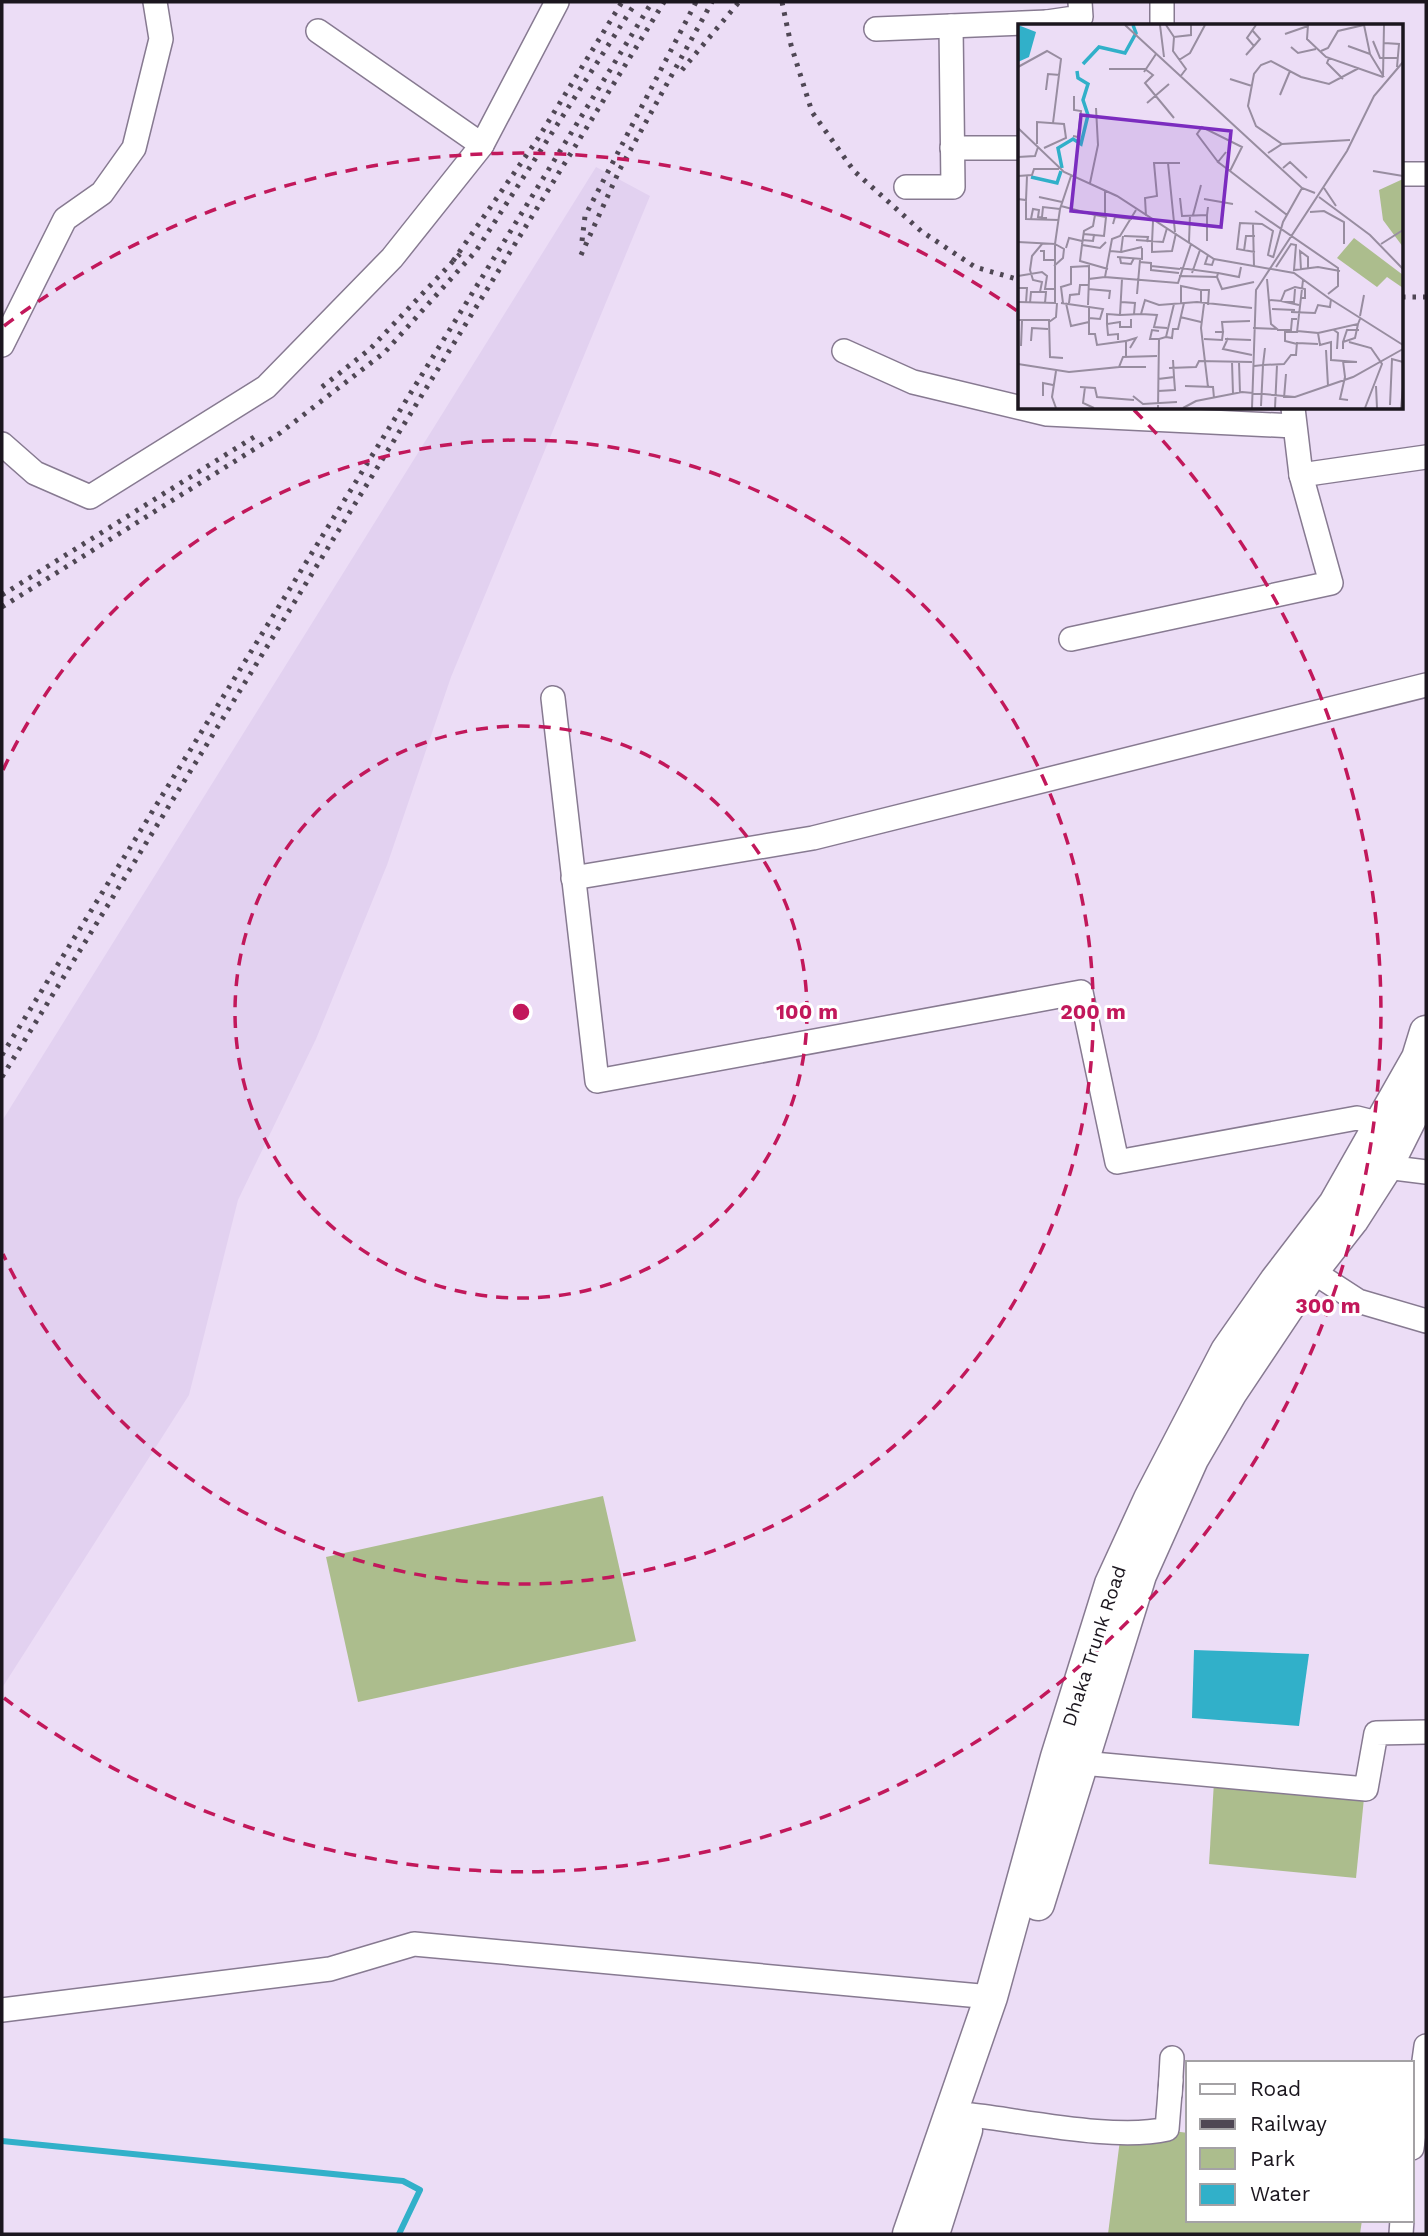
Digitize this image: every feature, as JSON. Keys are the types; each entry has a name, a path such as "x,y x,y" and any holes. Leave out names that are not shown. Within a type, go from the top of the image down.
{"main road":[{"name":"Dhaka Trunk Road","path":"909,2234 991,1997 1057,1758 1111,1584 1150,1499 1227,1351 1335,1204 1418,1058 1426,1032"},
{"name":"Dhaka Trunk Road","path":"933,2234 1140,1575 1192,1459 1231,1392 1386,1167 1426,1087"}],"street":[{"path":"2,345 65,219 102,193 134,148 161,39 155,2"},
{"path":"2,444 35,474 90,497 266,387 392,258 482,145 557,2"},
{"path":"1047,24 1081,17 1080,2"},
{"path":"1162,2 1162,24"},
{"path":"876,29 1018,25"},
{"path":"906,187 953,187 951,26"},
{"path":"318,32 482,145"},
{"path":"952,148 1018,148"},
{"path":"1404,174 1426,174"},
{"path":"845,351 913,382 1018,407"},
{"path":"1030,410 1047,414 1293,417 1301,475 1331,583 1071,639"},
{"path":"1301,475 1426,457"},
{"path":"573,878 813,838 1426,685"},
{"path":"553,698 597,1081 1081,992 1117,1163 1357,1118 1381,1124"},
{"path":"1386,1167 1426,1172"},
{"path":"1312,1272 1358,1301 1426,1321"},
{"path":"1082,1763 1366,1789 1376,1733 1426,1732"},
{"path":"2,2010 330,1969 414,1944 991,1997"},
{"path":"1414,2133 1426,2046"},
{"path":"971,2115 1095,2130 1153,2132 1167,2129 1172,2069"}],"shaded area":[{"path":"596,167 650,196 451,677 387,865 316,1039 238,1200 189,1395 2,1688 2,1121"}],"green space":[{"path":"603,1496 636,1641 358,1702 326,1557"},
{"path":"1214,1782 1364,1798 1356,1878 1209,1864"},
{"path":"1122,2124 1186,2133 1186,2222 1362,2222 1360,2234 1108,2234"}],"water":[{"path":"1194,1650 1309,1654 1299,1726 1192,1718"}],"waterway":[{"path":"2,2141 403,2181 420,2190 399,2234"}],"railway":[{"path":"453,261 537,140 622,2"},
{"path":"2,607 280,433 385,352 476,251 636,2"},
{"path":"2,1055 652,2"},
{"path":"2,1077 664,2"},
{"path":"582,241 585,216 696,2"},
{"path":"581,255 620,169 712,2"},
{"path":"682,70 739,2"},
{"path":"782,2 791,45 812,112 854,171 921,231 975,267 1018,279"},
{"path":"322,387 370,349 460,254"},
{"path":"1404,297 1426,297"},
{"path":"2,595 254,437"}]}
